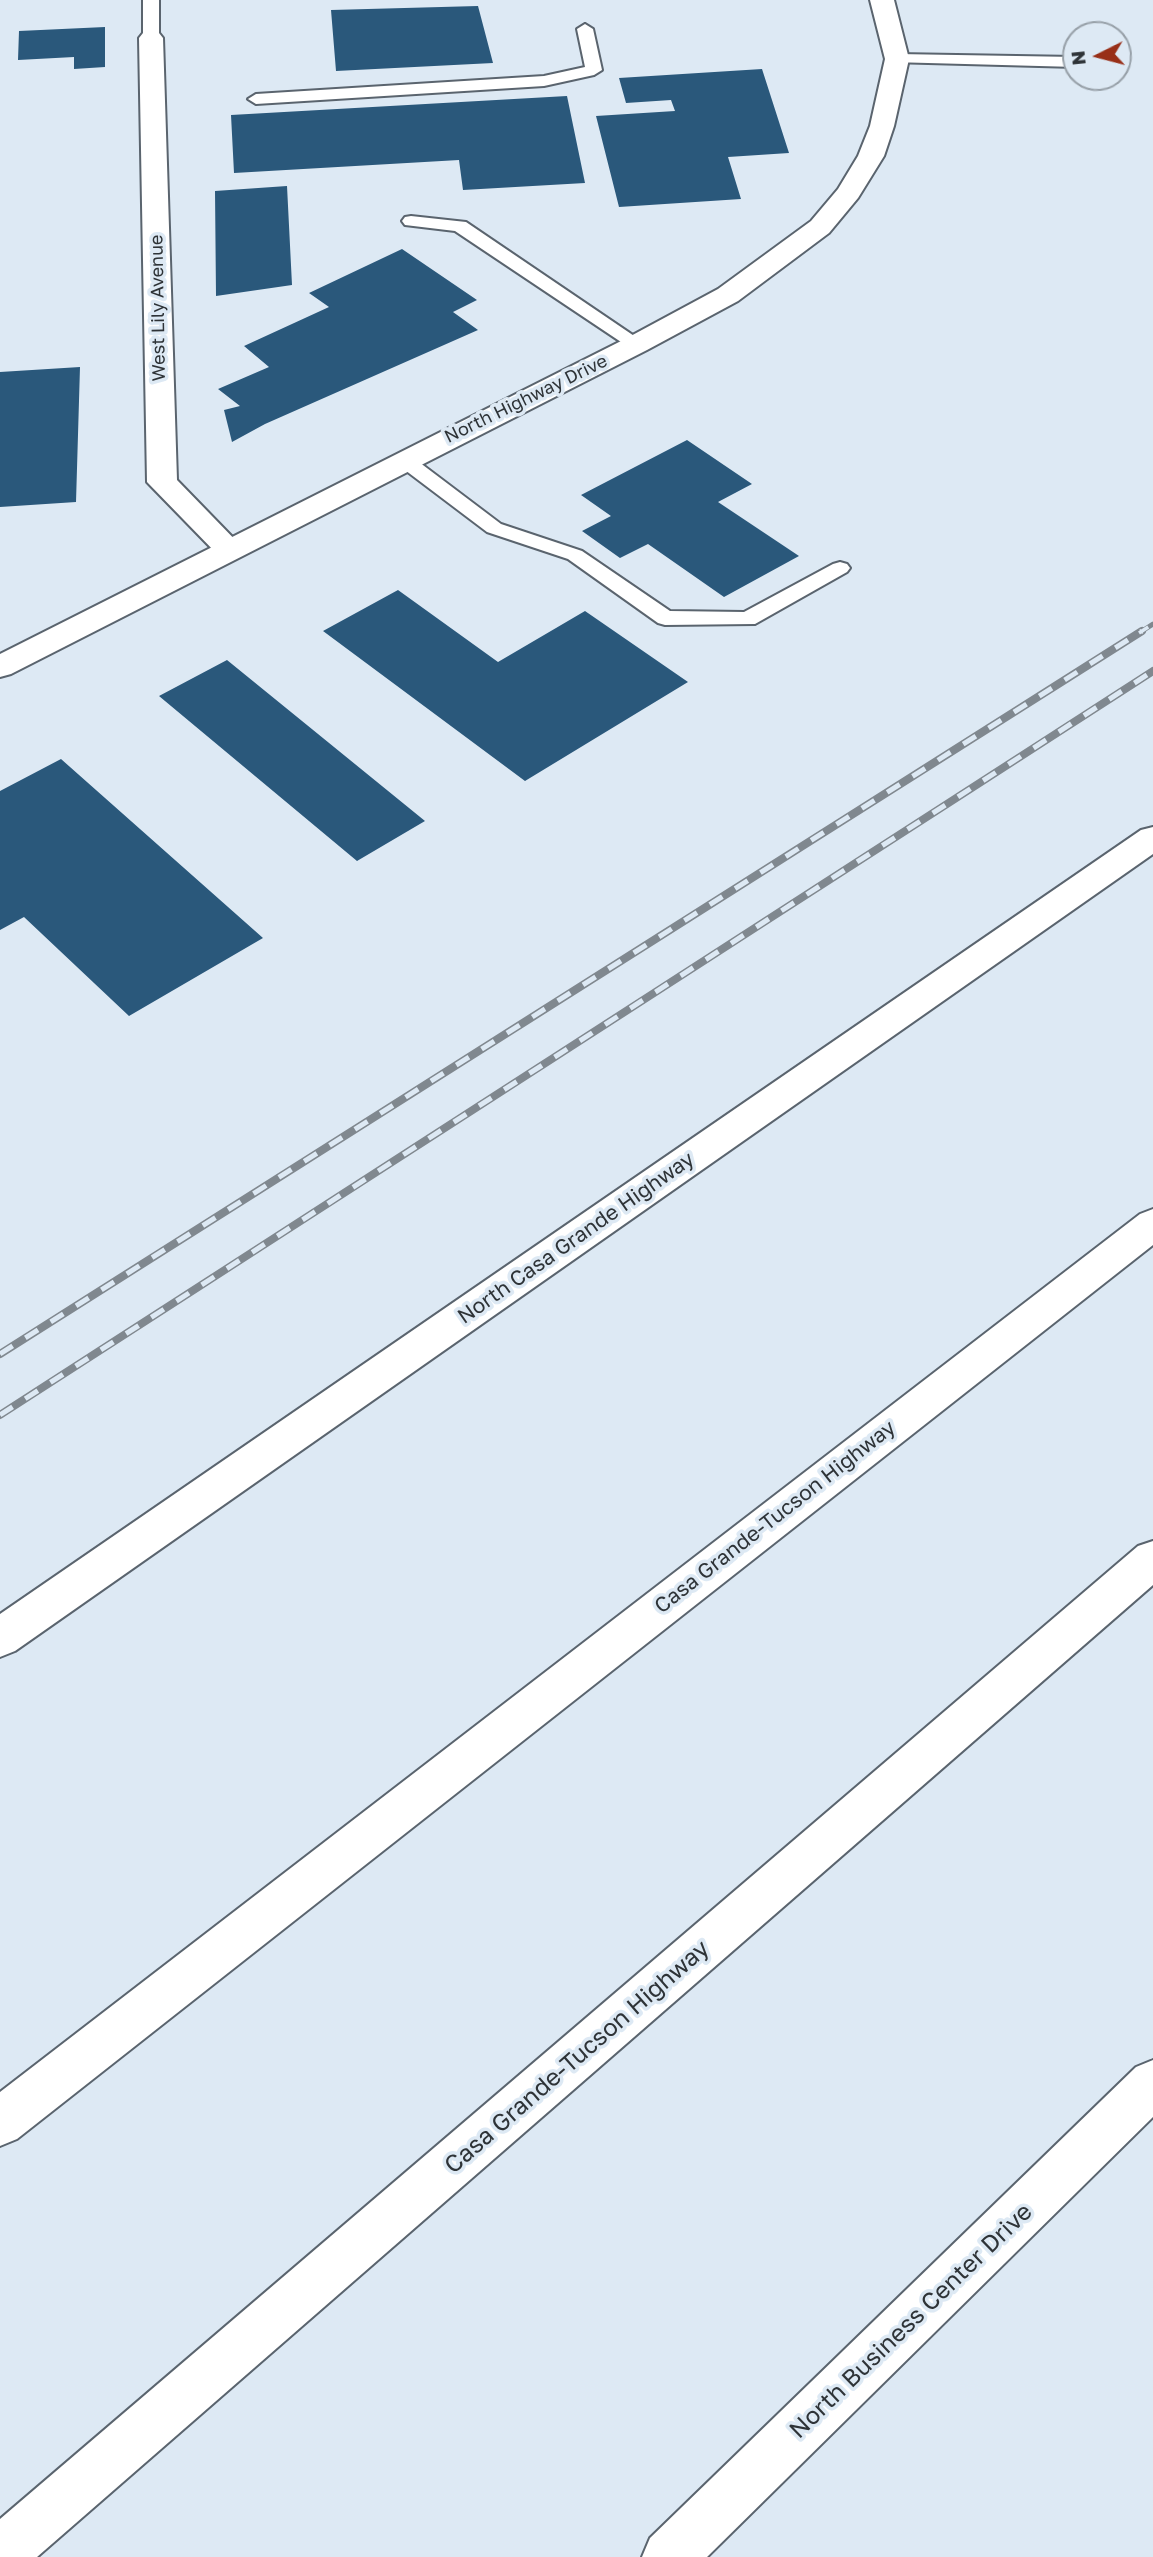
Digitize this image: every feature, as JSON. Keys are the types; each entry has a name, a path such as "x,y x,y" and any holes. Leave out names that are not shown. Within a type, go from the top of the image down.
{"main road":[{"name":"North Highway Drive","path":"0,667 637,344 728,295 820,227 849,193 871,156 882,126 897,59 882,0"},
{"name":"West Lily Avenue","path":"151,38 162,482 230,550"},
{"name":"North Casa Grande Highway","path":"0,1638 1153,838"},
{"name":"Casa Grande-Tucson Highway","path":"0,2122 1153,1224"},
{"name":"Casa Grande-Tucson Highway","path":"0,2554 1153,1559"},
{"name":"North Business Center Drive","path":"669,2557 1153,2084"}],"lane":[{"path":"151,0 151,38"},
{"path":"256,99 544,81 594,70 585,29"},
{"path":"897,59 1062,62"},
{"path":"411,221 460,226 637,344"},
{"path":"404,460 494,528 575,555 664,618 748,619 840,568"}],"building":[{"path":"478,6 493,63 336,71 331,10"},
{"path":"105,27 105,67 74,69 74,57 18,60 19,31"},
{"path":"762,69 789,153 728,157 741,199 619,207 596,116 675,111 671,100 626,103 619,78"},
{"path":"567,96 585,183 463,190 459,160 234,173 231,115"},
{"path":"287,186 292,285 216,296 215,191"},
{"path":"402,249 477,300 453,312 478,330 265,424 232,442 224,410 240,406 218,389 269,367 244,346 329,307 309,293"},
{"path":"80,367 76,502 0,507 0,372"},
{"path":"687,440 752,484 718,502 799,556 724,597 648,544 620,558 582,531 611,516 581,495"},
{"path":"398,590 498,662 585,611 688,682 525,781 323,631"},
{"path":"227,660 425,821 357,861 159,696"},
{"path":"61,759 263,938 129,1016 24,917 0,930 0,791"}],"railway":[{"path":"1139,633 1153,624"},
{"path":"0,1354 1142,631"},
{"path":"0,1415 1153,671"}]}
